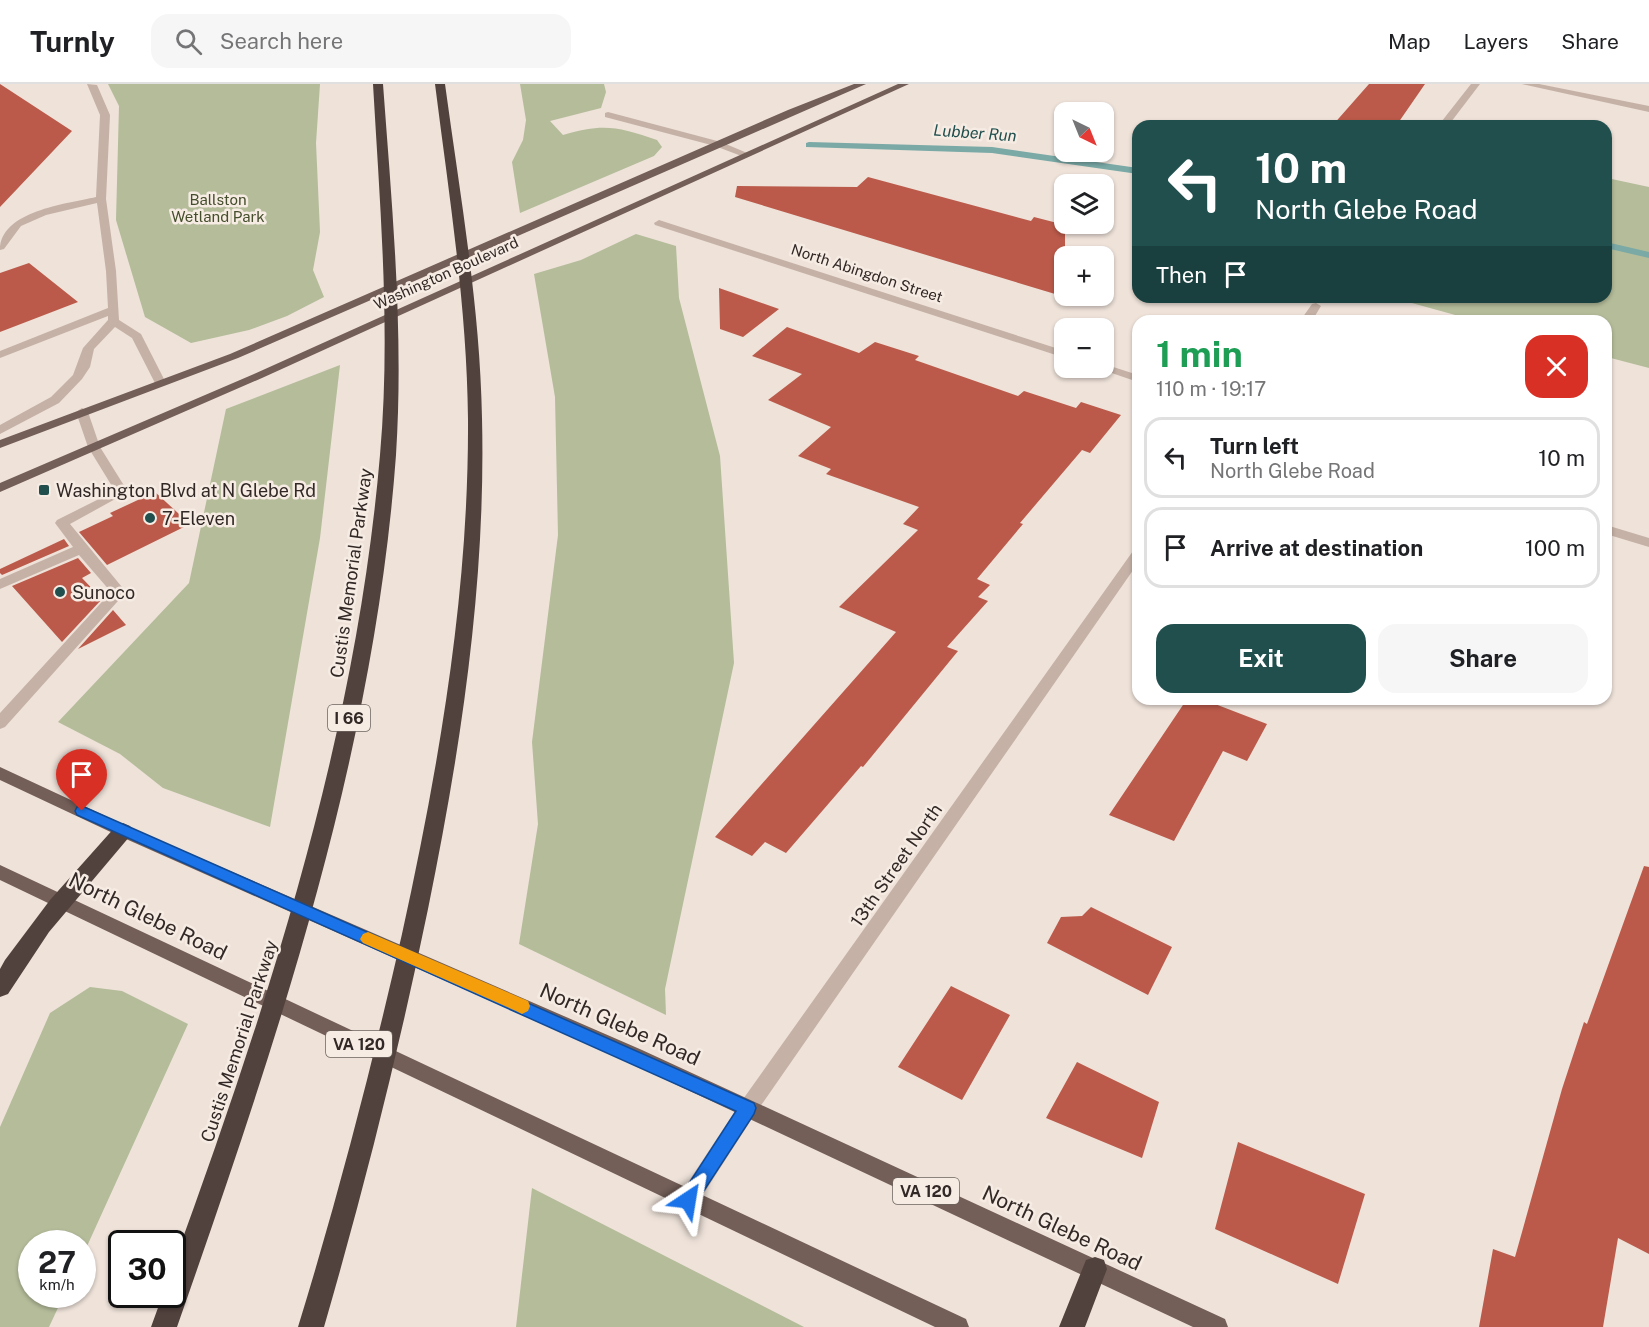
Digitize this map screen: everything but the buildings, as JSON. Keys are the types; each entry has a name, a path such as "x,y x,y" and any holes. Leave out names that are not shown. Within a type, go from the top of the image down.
{"highway":[{"name":"Custis Memorial Parkway","path":"164,1327 267,1030 307,893 356,687 381,529 391,393 389,266 378,84"},
{"path":"311,1327 370,1114 431,849 464,640 472,562 475,420 473,356 440,84"},
{"path":"0,988 34,934 61,900 129,833"},
{"path":"1072,1327 1095,1269"}],"main road":[{"name":"Washington Boulevard","path":"0,444 234,356 718,144 862,84"},
{"name":"Washington Boulevard","path":"0,488 258,376 904,84"},
{"name":"North Glebe Road","path":"0,773 129,833 635,1056 1217,1327"},
{"name":"North Glebe Road","path":"0,872 958,1327"}],"street":[{"path":"0,430 55,399 78,377 84,367 89,348 114,316 111,271 101,199 105,115 91,84"},
{"path":"1448,120 1476,84"},
{"path":"1526,84 1649,109"},
{"path":"608,115 718,144 747,155"},
{"path":"0,247 17,224 43,213 101,199"},
{"path":"4,222 17,224"},
{"name":"North Abingdon Street","path":"659,223 1054,351"},
{"path":"1310,315 1316,306"},
{"path":"0,355 114,316"},
{"path":"114,316 137,336 160,383"},
{"path":"1114,371 1132,377"},
{"path":"0,723 119,592 81,549 62,523 122,492 94,447 82,412"},
{"path":"1612,531 1649,543"},
{"path":"0,584 81,549"},
{"name":"13th Street North","path":"688,1200 748,1108 1132,563"}],"green space":[{"name":"Ballston Wetland Park","path":"108,84 320,84 316,143 320,232 313,270 324,297 287,316 249,330 191,343 145,317 116,220 119,106"},
{"path":"520,84 604,84 606,92 601,108 550,121 563,135 590,129 611,128 657,140 662,147 654,156 520,213 512,162 523,140 526,120"},
{"path":"1612,179 1649,187 1649,368 1612,358 1612,315 1455,315 1412,303 1612,303"},
{"path":"636,234 676,246 679,298 720,456 734,663 665,989 666,1015 519,944 538,824 532,742 558,535 555,397 534,274 581,260"},
{"path":"340,365 320,538 270,827 163,788 120,754 58,722 189,583 226,409"},
{"path":"90,987 122,991 188,1024 94,1230 18,1230 18,1308 58,1308 49,1327 0,1327 0,1127 50,1013"},
{"path":"532,1188 804,1327 516,1327"}],"waterway":[{"name":"Lubber Run","path":"809,145 992,150 1132,170"},
{"name":"Lubber Run","path":"1612,246 1649,255"}],"slow traffic":[{"path":"368,939 522,1006"}],"place":[{"name":"Washington Blvd at N Glebe Rd","path":"44,490"},
{"name":"7-Eleven","path":"150,518"},
{"name":"Sunoco","path":"60,592"}],"route":[{"path":"82,811 748,1108 688,1200"}]}
